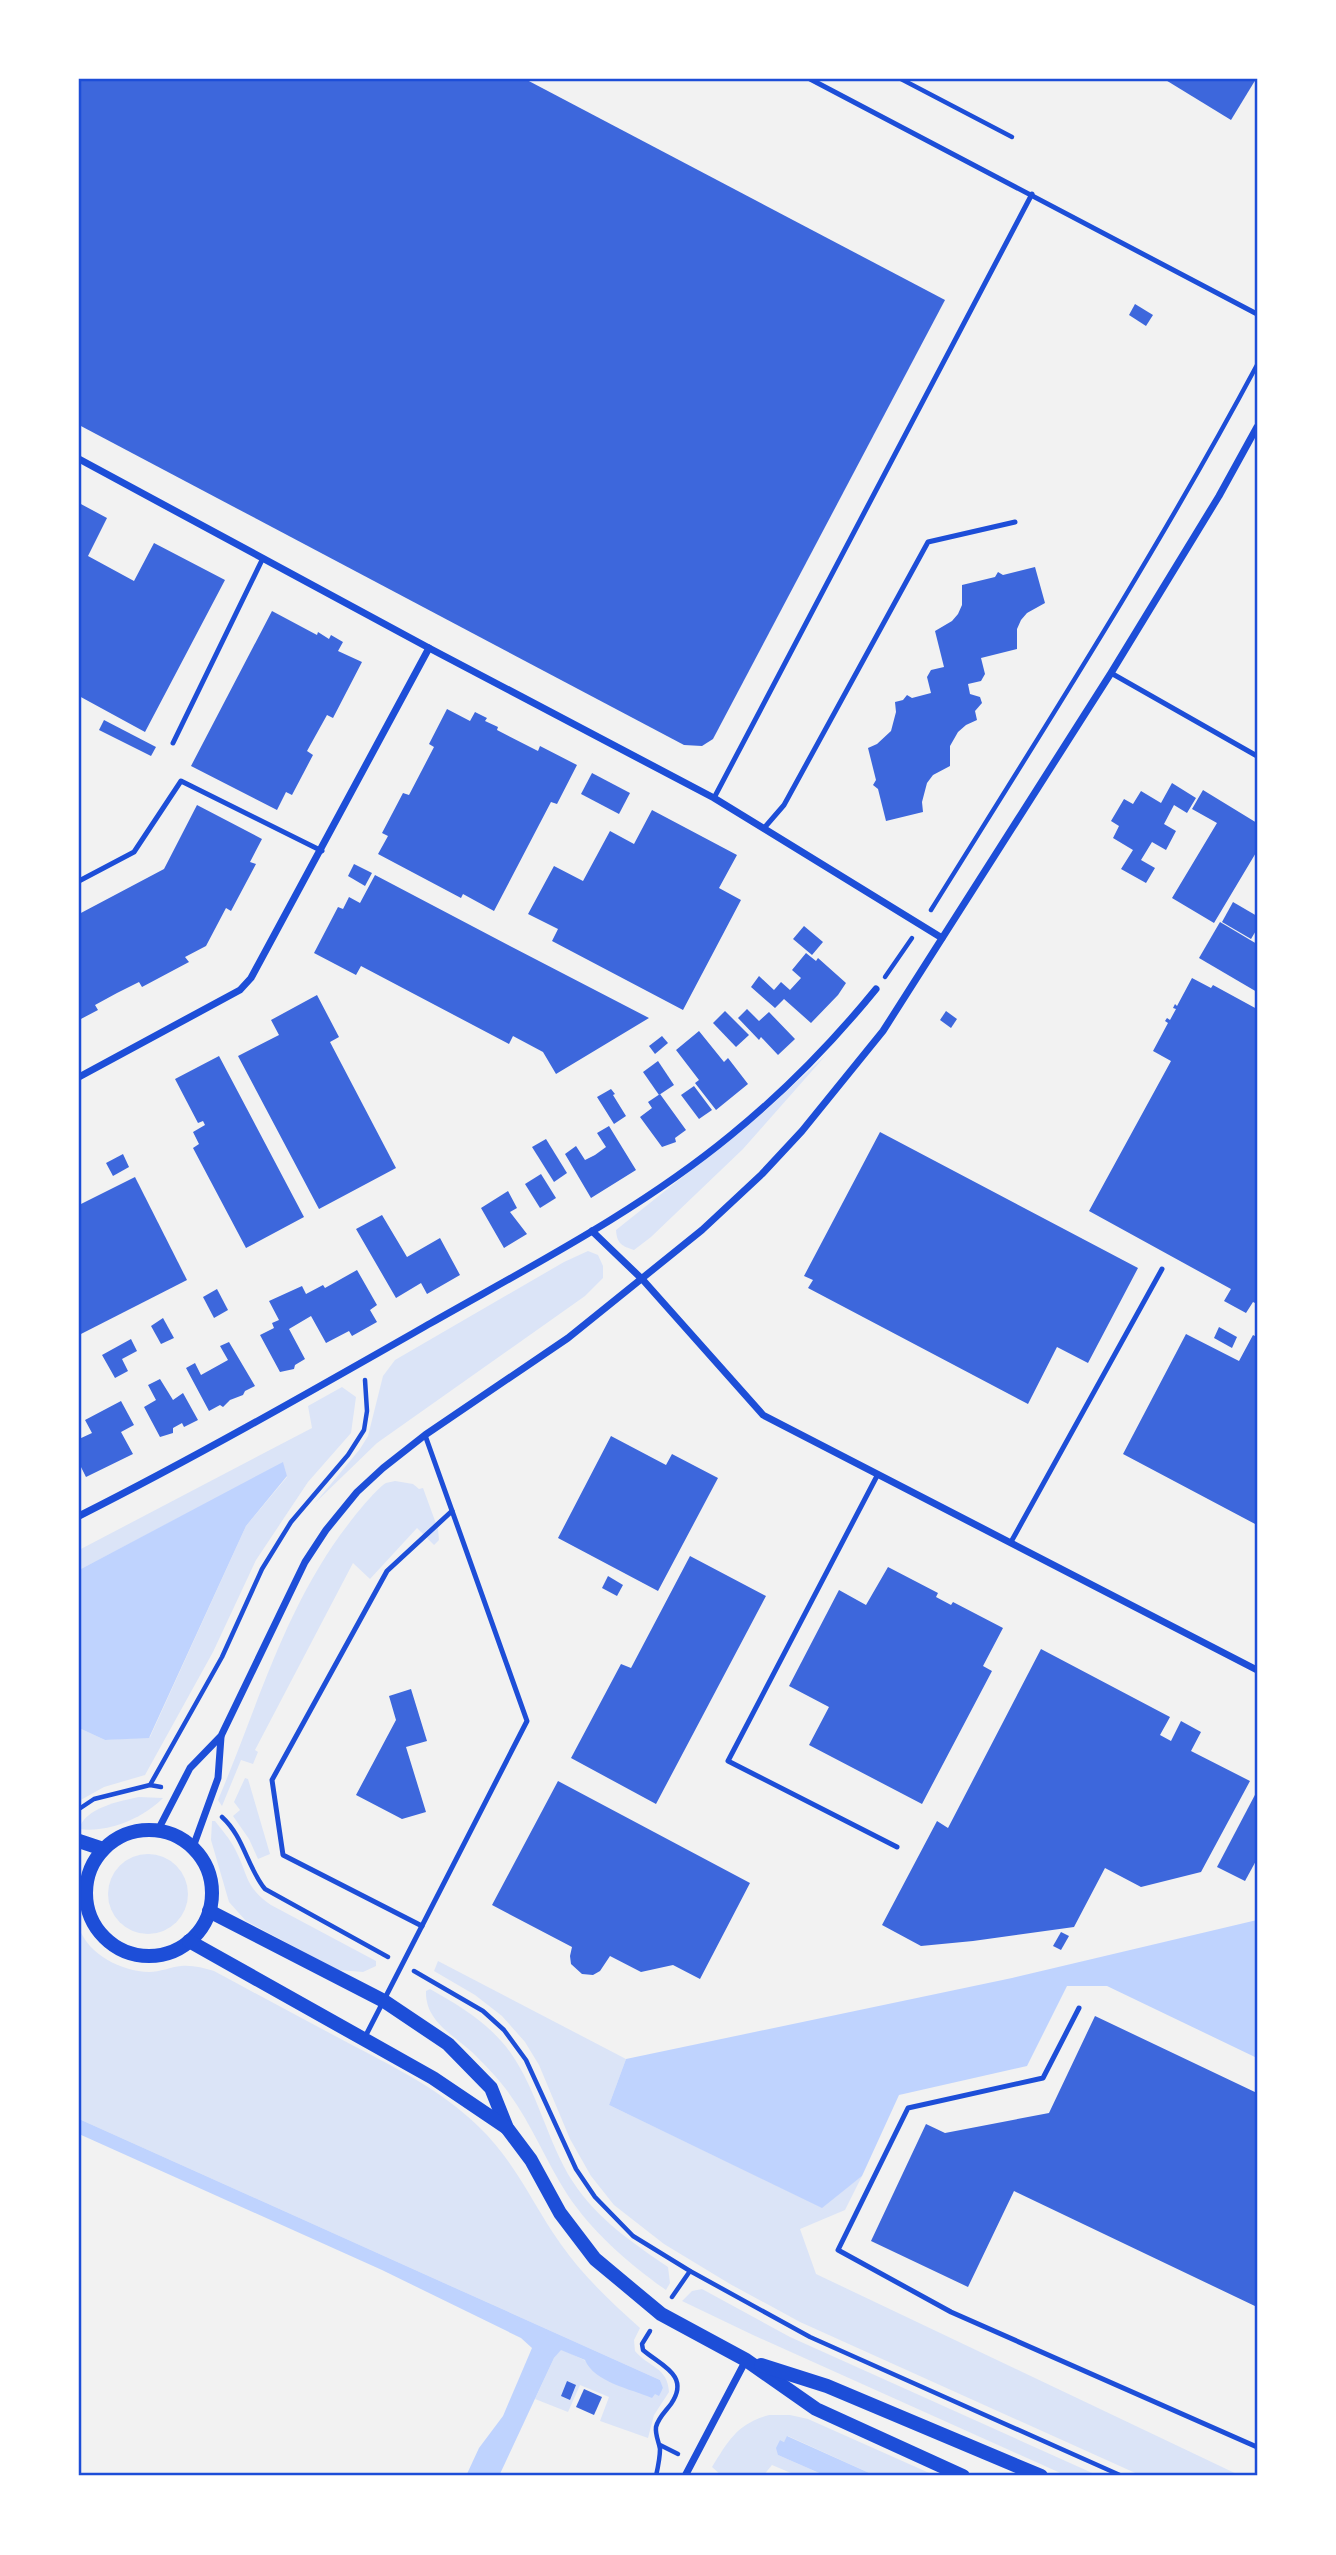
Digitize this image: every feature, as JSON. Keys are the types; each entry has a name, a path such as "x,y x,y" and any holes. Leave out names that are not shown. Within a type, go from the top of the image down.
{"main road":[{"path":"143,1830 158,1830 177,1836 192,1847 206,1866 212,1888 209,1911 198,1932 171,1952 150,1956 129,1953 110,1943 96,1927 82,1885 103,1849 115,1839 143,1830"},
{"path":"79,1841 103,1849"},
{"path":"209,1911 384,2001 448,2044 476,2069 491,2088 507,2128 531,2160 560,2213 595,2259 661,2314 746,2360 816,2409 963,2476"},
{"path":"189,1941 433,2078 507,2128"},
{"path":"746,2360 827,2386 1041,2476"}],"street":[{"path":"158,1830 190,1768 221,1736 305,1562 326,1530 357,1492 425,1436 568,1338 702,1230 762,1174 802,1131 883,1031 1111,673 1219,496 1257,427"},
{"path":"79,460 714,798 942,938"},
{"path":"79,1077 240,990 251,978 429,648"},
{"path":"79,1516 364,1361 592,1231 669,1182 730,1136 789,1085 833,1041 876,989"},
{"path":"592,1231 643,1280 763,1415 1257,1670"},
{"path":"192,1847 218,1778 221,1736"},
{"path":"685,2476 746,2360"}],"lane":[{"path":"810,79 1257,314"},
{"path":"714,798 1032,194"},
{"path":"765,827 784,805 928,542 1015,522"},
{"path":"173,743 263,558"},
{"path":"1111,673 1257,756"},
{"path":"79,881 134,852 181,781 321,851"},
{"path":"1011,1542 1162,1269"},
{"path":"364,2039 527,1721 425,1436"},
{"path":"878,1474 728,1761 897,1847"},
{"path":"422,1926 284,1855 272,1780 387,1571 453,1511"},
{"path":"1079,2008 1043,2078 908,2108 838,2250 951,2312 1257,2447"}],"path":[{"path":"901,79 1013,137"},
{"path":"876,989 922,925 1130,591 1201,471 1257,365"},
{"path":"150,1785 222,1657 262,1570 291,1522 348,1455 364,1430 367,1411 364,1361"},
{"path":"79,1809 94,1799 150,1785 178,1792"},
{"path":"207,1806 230,1824 242,1842 257,1879 265,1889 483,2011 504,2030 526,2060 576,2169 594,2197 633,2236 810,2337 1122,2476"},
{"path":"643,2350 669,2368 675,2377 677,2392 659,2419 656,2429 660,2445 656,2476"}],"shaded area":[{"path":"826,1055 743,1149 651,1237 634,1250 621,1244 616,1230 764,1112"},
{"path":"588,1251 598,1255 603,1266 603,1278 585,1296 377,1443 315,1503 368,1436 383,1376 395,1360 564,1262"},
{"path":"342,1387 356,1397 351,1433 308,1482 256,1560 213,1652 145,1775 104,1787 79,1801 79,1728 105,1740 150,1737 246,1526 287,1477 283,1463 79,1570 79,1550 312,1428 308,1406"},
{"path":"395,1481 423,1488 438,1529 439,1540 434,1545 417,1528 370,1579 353,1563 255,1750 258,1752 253,1764 241,1760 222,1806 218,1800 275,1657 308,1587 327,1554 357,1513 382,1485"},
{"path":"245,1778 248,1779 270,1854 258,1859 249,1839 233,1816 240,1810 234,1802"},
{"path":"139,1797 163,1798 155,1806 124,1823 101,1829 79,1829 82,1822 95,1811 113,1803"},
{"path":"212,1821 215,1821 231,1842 251,1886 262,1898 376,1961 376,1966 363,1972 338,1970 246,1921 229,1902 211,1840"},
{"path":"140,1854 156,1854 177,1865 188,1886 188,1902 177,1923 156,1934 140,1934 126,1928 114,1916 108,1902 108,1886 114,1872 126,1860"},
{"path":"79,1928 98,1954 117,1965 149,1972 185,1966 214,1971 403,2072 464,2113 502,2153 560,2243 578,2266 640,2328 634,2340 635,2351 661,2372 669,2392 654,2415 648,2438 600,2421 609,2397 580,2385 568,2412 535,2399 561,2349 655,2394 663,2389 660,2380 79,2119"},
{"path":"438,1961 626,2059 609,2105 821,2207 862,2176 845,2210 800,2229 816,2274 1241,2476 1142,2476 800,2322 664,2244 614,2205 591,2176 570,2139 539,2065 525,2042 502,2016 475,1995 434,1971"},
{"path":"430,1989 483,2024 510,2052 528,2083 556,2150 573,2182 604,2219 668,2267 670,2283 666,2290 612,2246 577,2208 511,2096 480,2060 435,2019 427,2001 426,1991"},
{"path":"702,2289 790,2337 1099,2476 1067,2476 682,2301 692,2291"},
{"path":"769,2415 790,2415 808,2419 936,2476 876,2476 788,2436 784,2442 780,2440 778,2455 826,2476 798,2476 772,2465 763,2476 722,2476 712,2467 741,2428"}],"water":[{"path":"283,1462 287,1476 246,1526 149,1738 105,1740 79,1728 79,1570"},
{"path":"1257,1920 1257,2058 1107,1986 1067,1986 1027,2066 899,2095 862,2176 822,2208 609,2105 626,2059 1012,1978"},
{"path":"79,2119 660,2380 663,2388 659,2396 655,2394 652,2398 624,2388 596,2374 585,2360 561,2350 554,2358 499,2476 466,2476 479,2448 503,2416 532,2348 521,2338 382,2270 79,2134"},
{"path":"787,2436 876,2476 826,2476 778,2455 776,2448 780,2440 784,2442"}],"building":[{"path":"79,79 525,79 945,300 713,739 702,746 684,745 79,425"},
{"path":"1164,79 1256,79 1231,120"},
{"path":"1135,304 1153,315 1146,326 1129,315"},
{"path":"79,503 107,518 88,556 134,581 154,543 225,580 145,732 79,696"},
{"path":"1035,567 1045,603 1027,613 1021,620 1017,629 1017,649 981,658 985,674 981,681 968,684 970,694 980,697 982,703 975,711 977,720 958,732 950,746 950,766 933,775 927,783 922,802 923,812 886,821 878,789 873,785 876,780 868,748 877,744 891,731 896,712 895,702 903,700 907,695 912,698 931,693 927,677 931,670 944,667 935,631 958,614 962,605 962,585 995,577 998,572 1003,575"},
{"path":"272,611 317,635 318,632 329,639 331,635 343,642 338,651 362,662 333,718 327,715 307,751 313,755 292,795 286,792 277,810 191,766"},
{"path":"447,709 470,721 475,712 498,727 497,730 538,751 540,746 577,765 557,804 551,802 494,911 463,894 461,898 378,854 388,836 382,833 403,793 409,795 434,747 429,744"},
{"path":"104,720 156,747 151,756 99,730"},
{"path":"592,773 630,793 619,814 581,794"},
{"path":"1172,783 1196,798 1187,813 1174,805 1164,824 1176,831 1166,850 1152,842 1141,860 1155,868 1146,883 1121,869 1133,850 1113,838 1119,826 1111,821 1124,799 1133,804 1141,791 1161,803"},
{"path":"1203,790 1257,823 1257,851 1214,923 1172,898 1217,823 1192,809"},
{"path":"197,805 262,839 250,862 256,864 231,911 226,908 206,946 185,957 189,962 142,987 139,982 117,993 95,1005 98,1010 79,1020 79,914 164,869"},
{"path":"652,810 737,855 719,888 741,900 683,1010 552,941 558,929 528,914 554,866 583,881 610,831 634,844"},
{"path":"354,864 372,873 365,886 348,876"},
{"path":"375,875 649,1018 556,1074 543,1052 513,1036 509,1044 361,966 356,975 314,953 338,907 343,909 349,897 360,903"},
{"path":"1233,902 1257,916 1257,929 1251,939 1222,922"},
{"path":"1220,922 1257,944 1257,992 1199,958"},
{"path":"804,926 823,942 812,955 793,939"},
{"path":"806,953 816,961 818,958 846,983 811,1023 784,999 775,1008 751,987 759,976 774,990 781,982 790,990 801,978 792,970"},
{"path":"1192,978 1211,988 1213,985 1257,1009 1257,1304 1253,1302 1246,1313 1224,1301 1231,1289 1089,1211 1171,1061 1153,1051 1168,1023 1165,1021 1167,1018 1170,1020 1176,1009 1173,1008 1175,1004 1177,1006"},
{"path":"317,995 339,1037 330,1042 396,1168 319,1209 238,1056 279,1035 271,1020"},
{"path":"747,1009 759,1021 769,1012 795,1039 778,1055 738,1018"},
{"path":"725,1011 749,1035 736,1047 713,1023"},
{"path":"946,1011 957,1019 951,1028 940,1020"},
{"path":"699,1031 724,1062 728,1058 748,1084 716,1110 695,1083 699,1080 676,1050"},
{"path":"662,1036 668,1043 655,1054 649,1046"},
{"path":"219,1056 304,1217 246,1248 193,1148 199,1144 193,1132 205,1125 203,1121 198,1123 175,1079"},
{"path":"658,1061 674,1085 659,1095 643,1072"},
{"path":"694,1086 712,1110 699,1119 681,1095"},
{"path":"611,1089 626,1116 614,1124 597,1097"},
{"path":"660,1094 686,1130 675,1138 676,1142 662,1147 640,1117 652,1108 648,1102"},
{"path":"609,1126 636,1170 591,1198 565,1154 576,1146 585,1160 595,1155 606,1147 597,1133"},
{"path":"880,1132 1138,1268 1088,1363 1057,1347 1028,1404 808,1288 813,1280 804,1276"},
{"path":"546,1139 567,1173 554,1182 532,1147"},
{"path":"123,1154 129,1167 113,1176 106,1163"},
{"path":"541,1174 556,1198 540,1208 525,1184"},
{"path":"135,1177 187,1280 79,1335 79,1205"},
{"path":"508,1191 517,1208 510,1212 527,1234 504,1248 481,1208"},
{"path":"382,1215 407,1257 440,1238 460,1275 427,1294 421,1283 396,1298 356,1229"},
{"path":"357,1270 377,1305 370,1310 377,1322 352,1336 349,1331 326,1343 311,1316 289,1329 305,1359 295,1365 294,1369 280,1372 260,1335 274,1328 272,1323 279,1320 269,1301 302,1286 306,1294 323,1285 325,1288"},
{"path":"217,1289 228,1310 214,1318 203,1297"},
{"path":"163,1318 174,1338 161,1344 151,1326"},
{"path":"1219,1327 1237,1337 1232,1348 1214,1338"},
{"path":"1186,1334 1239,1361 1253,1335 1257,1337 1257,1525 1123,1454"},
{"path":"131,1339 137,1351 122,1359 128,1371 115,1378 102,1355"},
{"path":"229,1342 255,1386 223,1407 220,1405 209,1411 186,1368 195,1363 201,1375 228,1360 220,1346"},
{"path":"160,1379 173,1400 183,1393 198,1420 184,1427 182,1423 173,1428 173,1433 160,1437 144,1407 156,1400 148,1385"},
{"path":"121,1401 134,1425 121,1432 133,1454 86,1477 79,1463 79,1439 92,1433 85,1420"},
{"path":"611,1436 666,1465 672,1454 718,1478 658,1591 558,1538"},
{"path":"690,1556 766,1596 656,1804 571,1758 621,1664 631,1668"},
{"path":"888,1567 938,1593 936,1597 951,1605 953,1602 1003,1628 983,1666 992,1671 922,1804 809,1745 829,1707 789,1686 839,1590 866,1605"},
{"path":"608,1576 623,1585 617,1596 602,1588"},
{"path":"1041,1649 1170,1717 1160,1735 1171,1741 1181,1721 1201,1732 1191,1751 1250,1781 1201,1872 1141,1887 1105,1868 1074,1927 921,1946 882,1925 937,1821 948,1828"},
{"path":"411,1689 427,1741 406,1747 426,1812 402,1819 356,1795 396,1720 389,1696"},
{"path":"558,1781 750,1883 700,1979 673,1965 641,1972 610,1956 600,1971 593,1975 582,1974 571,1964 572,1947 492,1905"},
{"path":"1257,1791 1257,1859 1245,1881 1217,1867"},
{"path":"1061,1932 1069,1936 1061,1950 1053,1946"},
{"path":"1095,2016 1257,2093 1257,2307 1014,2191 968,2287 871,2241 926,2124 945,2133 1049,2113"},
{"path":"567,2381 576,2385 570,2400 561,2396"},
{"path":"584,2389 602,2397 594,2415 576,2407"}]}
